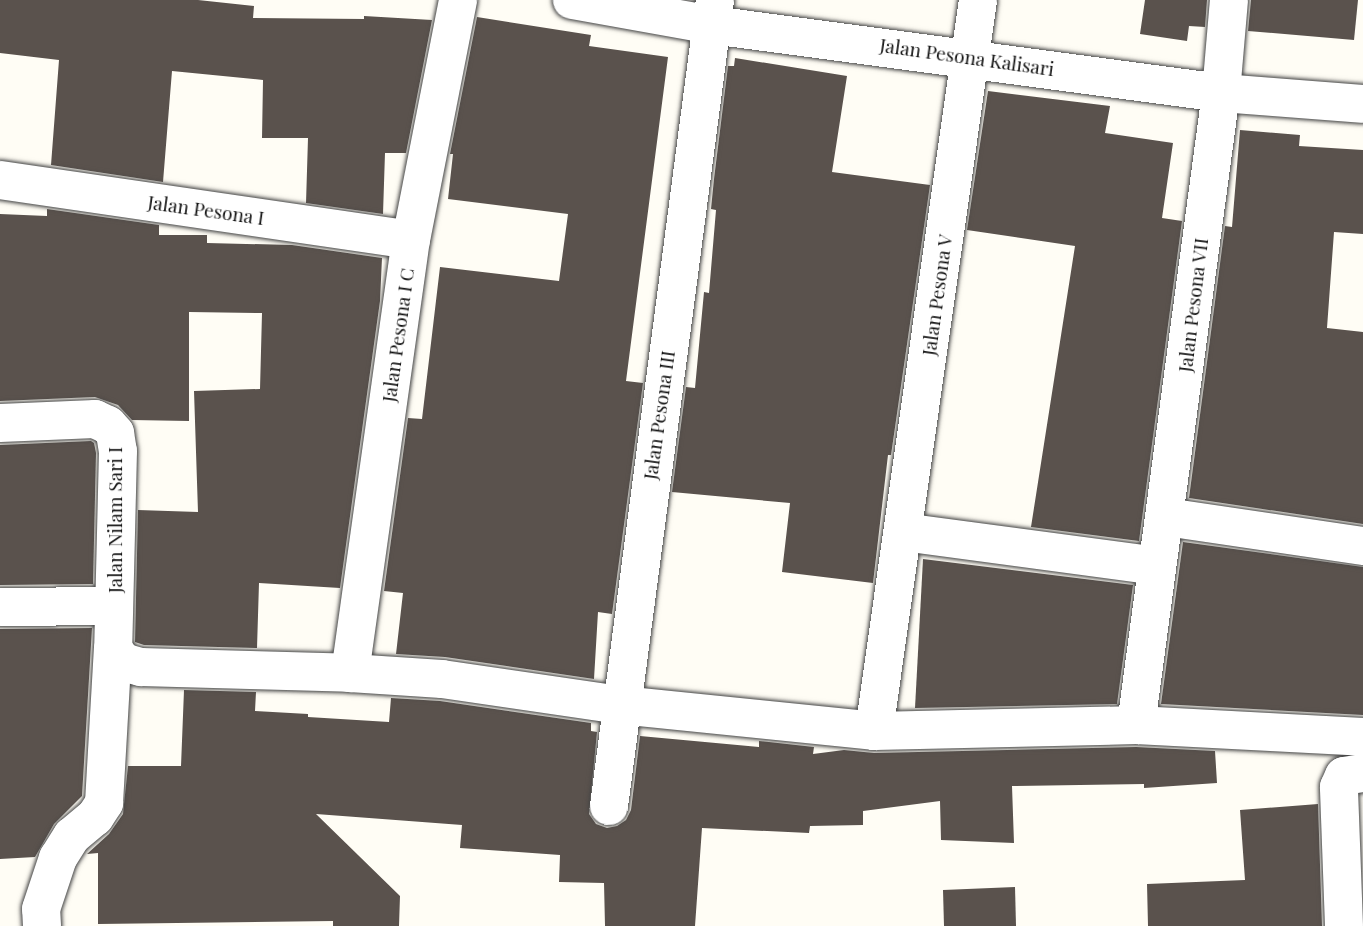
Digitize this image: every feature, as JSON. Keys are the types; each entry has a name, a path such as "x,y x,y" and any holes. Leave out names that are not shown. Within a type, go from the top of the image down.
{"street":[{"name":"Jalan Pesona I C","path":"350,673 411,240 458,0"},
{"name":"Jalan Pesona Kalisari","path":"572,0 714,12 970,57 1221,93 1363,104"},
{"name":"Jalan Pesona V","path":"874,732 978,0"},
{"name":"Jalan Pesona VII","path":"1136,725 1221,93 1229,0"},
{"name":"Jalan Pesona III","path":"609,806 620,705 714,12"},
{"name":"Jalan Pesona I","path":"0,180 411,240"},
{"name":"Jalan Nilam Sari I","path":"0,423 95,419 108,425 115,433 118,451 114,607 127,658 104,803 95,817 72,835 58,858 41,909 42,926"},
{"path":"1166,517 1363,546"},
{"path":"903,532 1157,566"},
{"path":"0,607 114,607"},
{"path":"127,658 442,680 620,705 874,732 1136,725 1363,737"},
{"path":"1344,926 1339,787 1353,774"}],"building":[{"path":"0,0 198,0 254,6 253,18 364,19 364,16 432,20 406,153 385,153 383,214 306,203 308,138 262,138 263,80 172,71 163,182 51,165 59,60 0,53"},
{"path":"1145,0 1207,0 1205,27 1189,26 1187,41 1140,34"},
{"path":"1251,0 1358,0 1354,40 1248,31"},
{"path":"477,17 591,35 589,46 668,57 626,381 643,383 612,614 598,612 594,679 445,657 396,654 403,593 384,591 408,418 422,419 440,267 559,281 568,214 448,199 453,154 450,154"},
{"path":"735,58 847,76 832,172 930,185 891,455 888,455 873,583 782,572 790,503 672,492 686,387 695,388 704,292 709,293 716,210 711,209 714,179 728,66 734,66"},
{"path":"988,91 1110,106 1105,133 1173,143 1162,218 1182,221 1139,541 1031,527 1075,246 967,230"},
{"path":"1240,130 1300,135 1299,146 1363,150 1363,234 1334,232 1327,328 1363,332 1363,524 1189,498 1225,226 1232,227"},
{"path":"47,209 159,225 159,235 207,235 207,243 292,245 382,258 380,301 340,588 259,583 257,648 144,645 135,642 138,510 198,512 194,391 260,389 262,313 189,312 189,421 132,420 118,405 95,397 0,401 0,214 47,216"},
{"path":"91,441 96,453 93,584 0,585 0,445"},
{"path":"1183,542 1363,567 1363,715 1161,704"},
{"path":"923,559 1133,585 1117,704 915,708"},
{"path":"92,628 82,796 54,824 35,857 0,859 0,629"},
{"path":"184,690 256,692 255,711 308,714 308,717 389,722 391,698 440,701 591,723 591,731 597,732 589,814 596,824 607,828 626,820 631,810 640,736 759,747 759,741 814,747 813,754 844,750 874,753 1136,747 1215,751 1217,783 1144,788 1144,784 1012,786 1014,843 941,840 940,801 863,811 863,825 810,826 809,833 702,828 695,926 605,926 604,883 559,882 560,855 460,848 462,825 316,814 400,896 399,926 333,926 333,921 98,924 98,853 87,854 109,834 123,814 128,766 181,766"},
{"path":"1318,804 1322,926 1148,926 1147,884 1245,880 1240,810"},
{"path":"1015,887 1016,926 944,926 943,890"}]}
